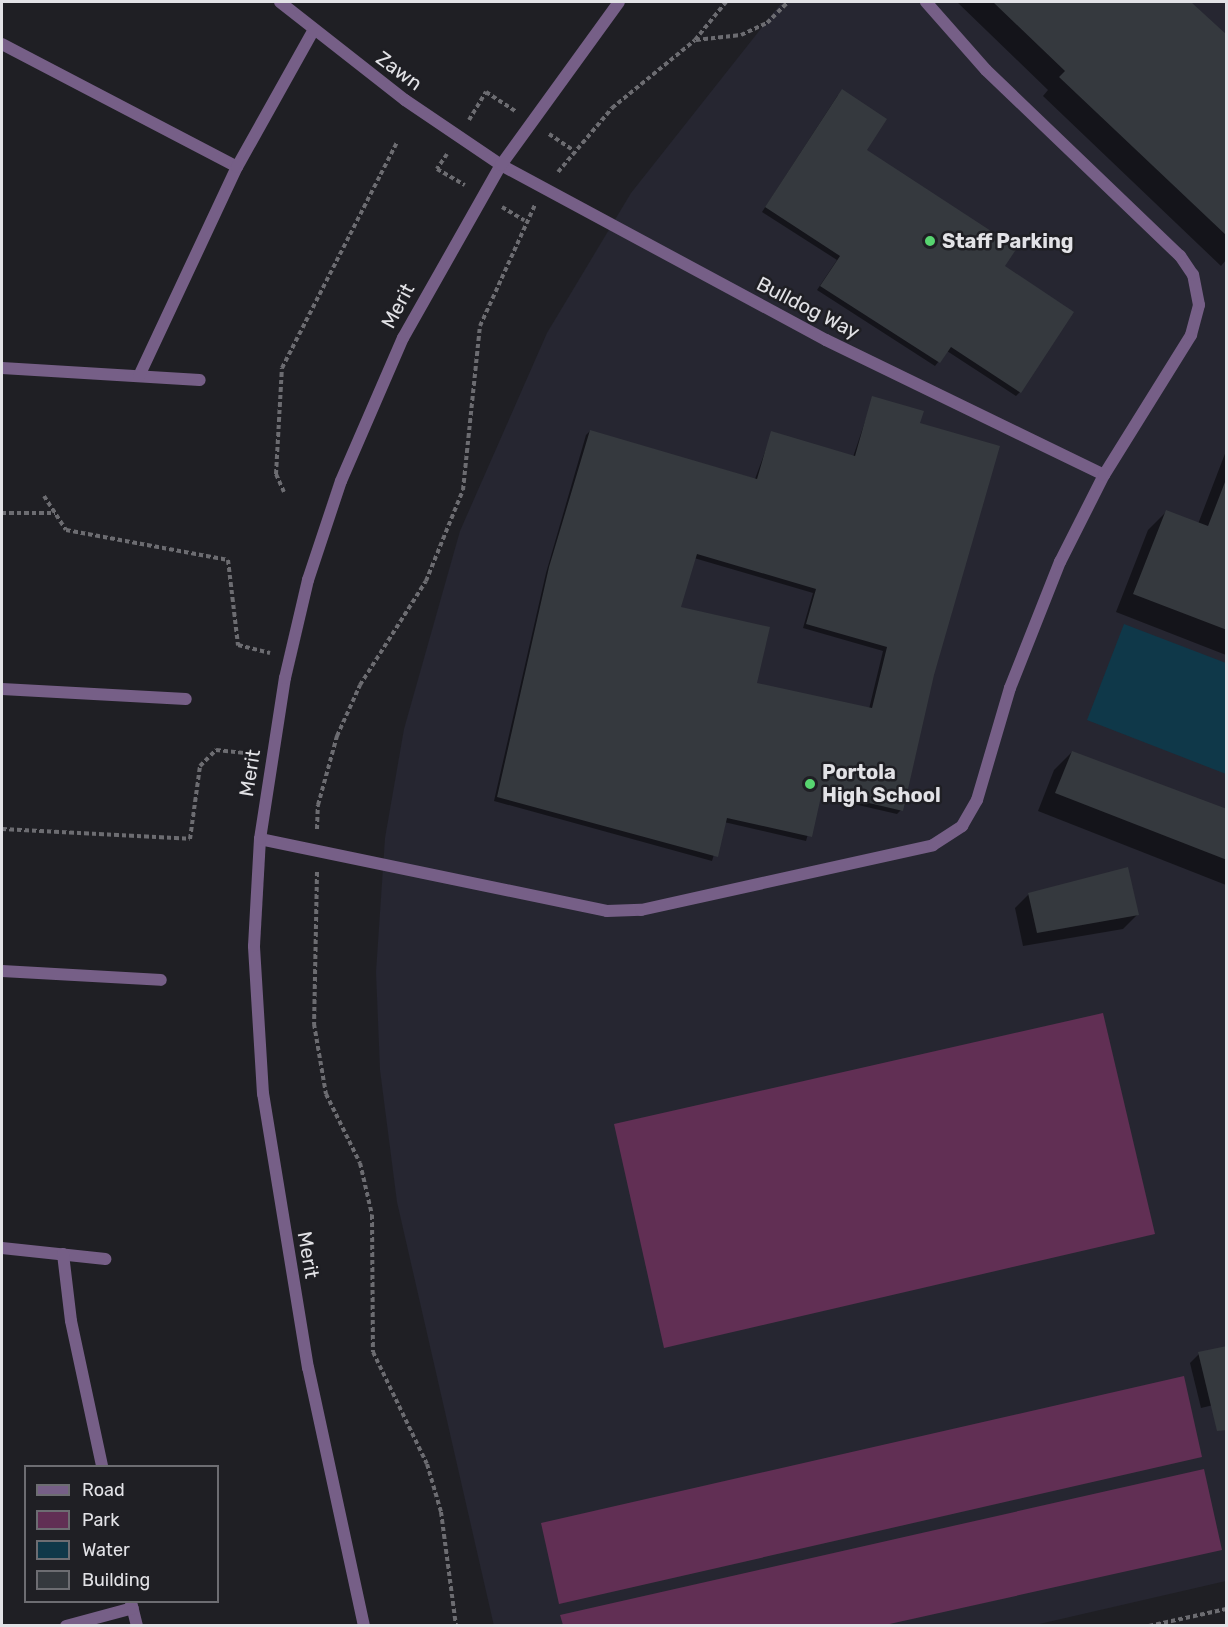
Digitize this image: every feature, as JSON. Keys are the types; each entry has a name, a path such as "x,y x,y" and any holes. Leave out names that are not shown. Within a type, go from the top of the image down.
{"street":[{"name":"Zawn","path":"280,2 313,31 501,165"},
{"name":"Merit","path":"364,1626 308,1368 263,1094 254,946 260,839 272,756 289,657 308,580 365,423 402,338 501,165 619,2"},
{"path":"260,839 317,846 607,911 641,910 933,845 970,814 1042,603 1104,475 1191,335 1199,305 1193,275 986,70 926,2"},
{"path":"139,376 237,167 313,31"},
{"path":"2,44 237,167"},
{"name":"Bulldog Way","path":"501,165 826,340 1104,475"},
{"path":"2,368 200,380"},
{"path":"2,689 186,699"},
{"path":"2,971 161,980"},
{"path":"2,1248 105,1259"},
{"path":"63,1254 71,1321 102,1465"},
{"path":"66,1626 132,1605 137,1626"}],"path":[{"path":"456,1626 441,1512 427,1464 373,1352 372,1215 360,1163 326,1094 314,1024 318,805 337,736 360,685 426,581 463,490 480,326 524,220 612,108 695,40 726,2"},
{"path":"695,40 741,35 767,23 788,2"},
{"path":"284,492 276,474 282,368 397,142"},
{"path":"44,496 66,530 228,560 238,645 289,657"},
{"path":"2,513 55,513"},
{"path":"2,830 190,839 194,781 216,750 272,756"},
{"path":"1149,1626 1227,1609"}],"shaded area":[{"name":"Portola High School","path":"782,2 1226,2 1226,1581 1035,1625 494,1626 397,1202 380,1070 376,972 385,838 404,729 460,531 547,333 631,193"}],"green space":[{"path":"1103,1013 1155,1234 664,1348 614,1124"},
{"path":"1184,1376 1202,1457 559,1604 541,1523"},
{"path":"1204,1469 1222,1550 885,1625 563,1625 560,1615"}],"water":[{"path":"1124,624 1226,663 1226,774 1087,720"}],"building":[{"path":"993,2 1191,2 1227,35 1227,236 1059,77 1065,71"},
{"path":"842,89 887,119 867,150 1017,248 1005,266 1074,312 1021,393 951,347 940,363 820,286 840,256 765,207"},
{"path":"872,396 924,411 920,423 1000,446 934,675 903,811 822,792 812,837 727,818 718,857 497,797 549,567 590,430 757,479 771,431 855,456","holes":["697,554 816,589 806,624 887,647 872,708 757,683 770,627 681,607"]},
{"path":"1225,482 1227,482 1227,630 1133,594 1166,510 1208,526"},
{"path":"1072,751 1227,809 1227,860 1055,793"},
{"path":"1128,867 1139,915 1037,933 1028,893"},
{"path":"1227,1346 1227,1430 1217,1431 1198,1352"}],"place":[{"name":"Staff Parking","path":"930,241"},
{"name":"Portola High School","path":"810,784"}]}
